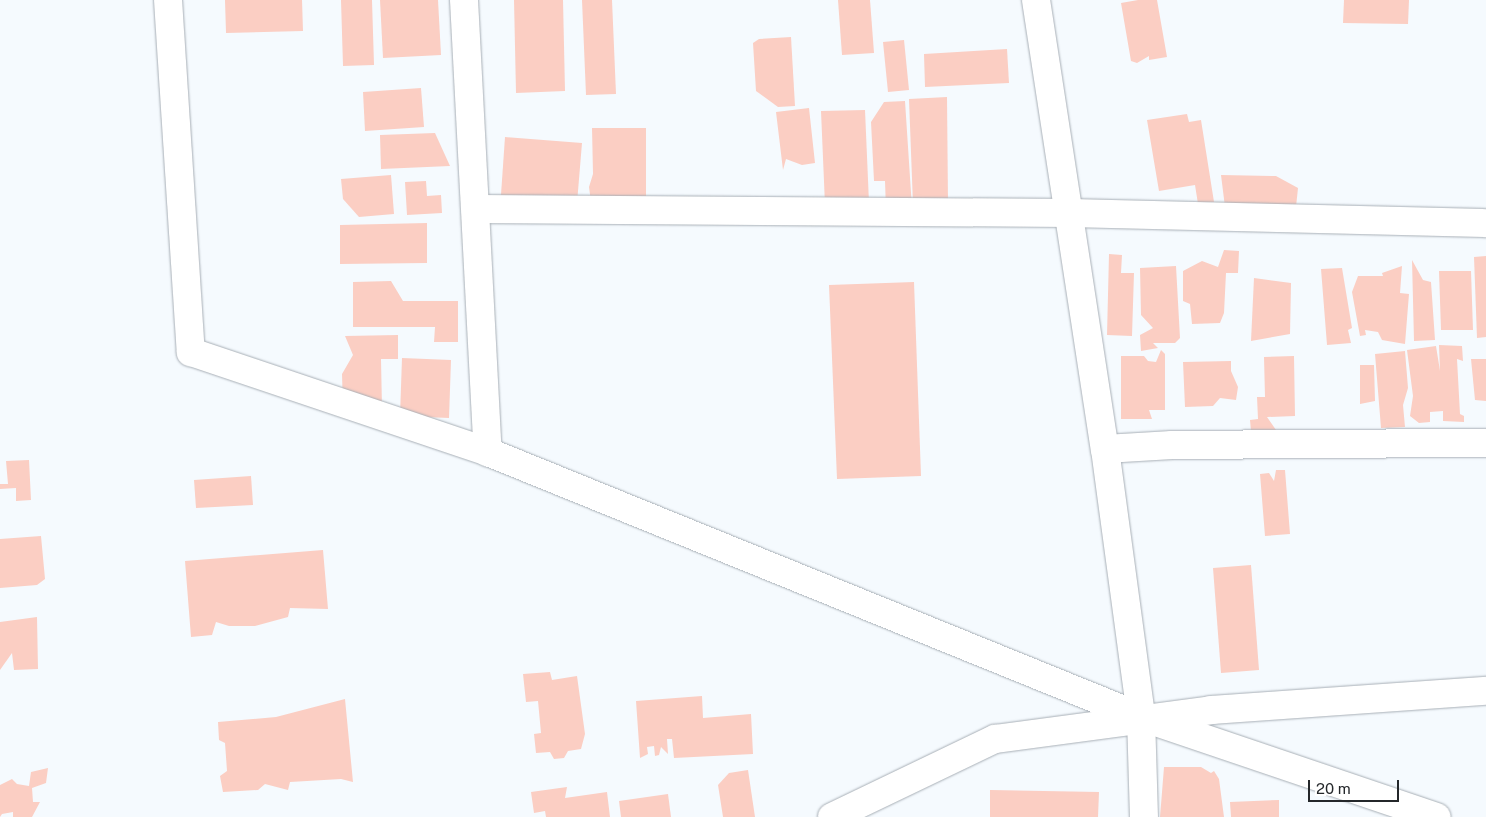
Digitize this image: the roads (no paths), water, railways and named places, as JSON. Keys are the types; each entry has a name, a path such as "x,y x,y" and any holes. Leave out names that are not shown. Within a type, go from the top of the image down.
{"street":[{"path":"168,0 191,352 488,452 1141,717 1437,817"},
{"path":"464,0 477,209 488,452"},
{"path":"1036,0 1105,449 1141,717 1144,817"},
{"path":"477,209 1070,213 1486,223"},
{"path":"1105,449 1172,445 1486,443"},
{"path":"832,817 995,739 1141,717 1486,691"}]}
